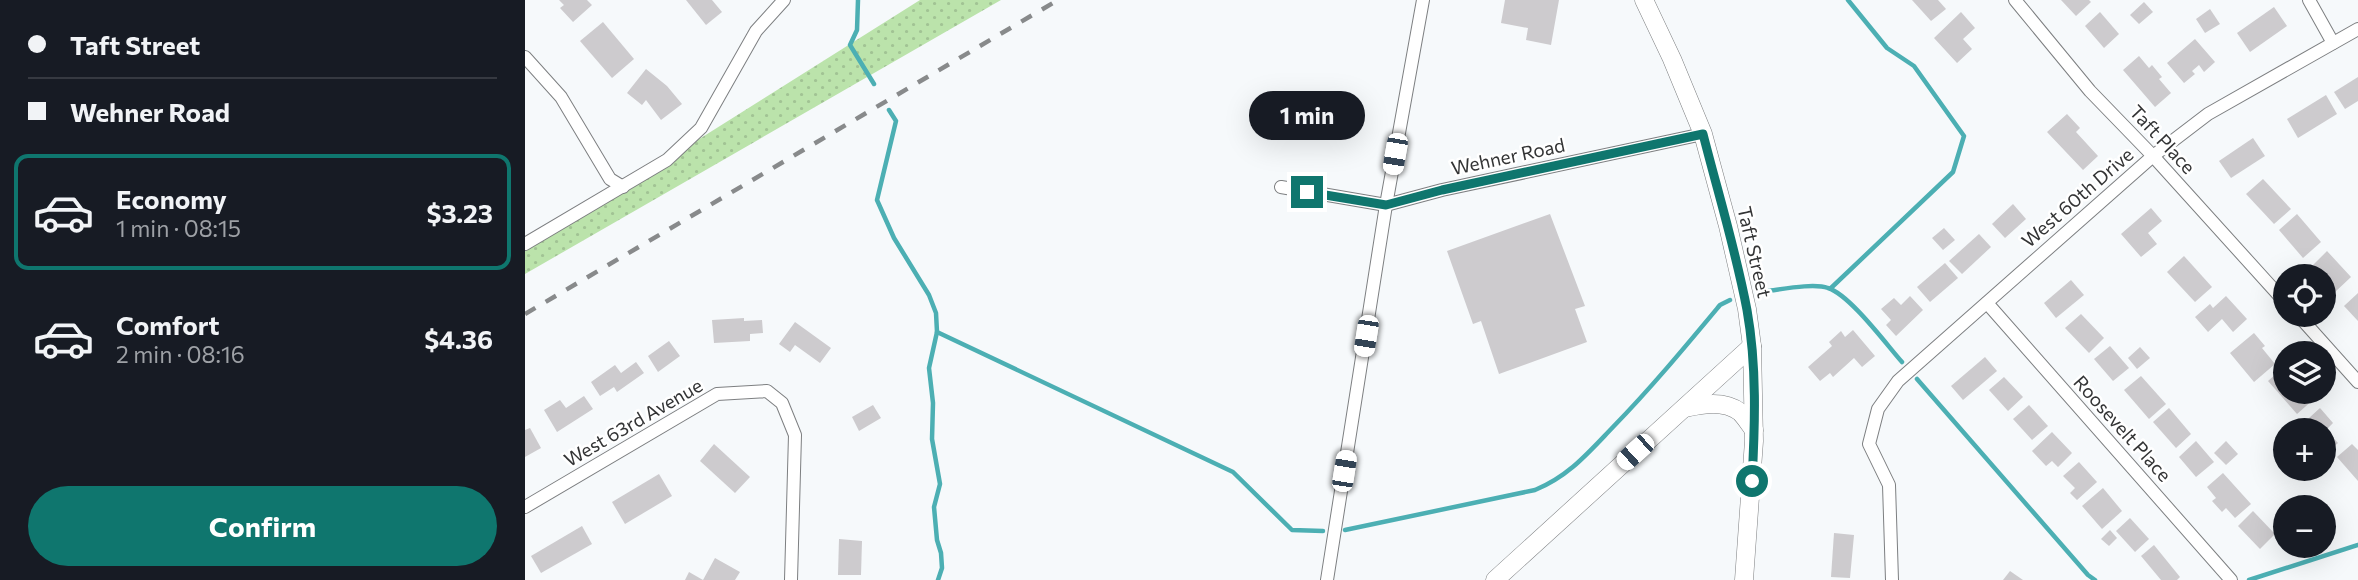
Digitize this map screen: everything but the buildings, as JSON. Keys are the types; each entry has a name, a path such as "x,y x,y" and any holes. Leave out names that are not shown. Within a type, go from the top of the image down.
{"main road":[{"name":"Taft Street","path":"1644,0 1703,134 1747,309 1752,346 1754,430 1744,580"},
{"path":"1495,580 1752,346"},
{"path":"1682,409 1708,403 1724,406 1740,412 1754,430"}],"street":[{"path":"525,244 667,160 701,128 756,31 784,0"},
{"path":"1327,580 1386,205 1423,0"},
{"name":"Taft Place","path":"2015,0 2090,90 2273,289"},
{"path":"2309,0 2333,43"},
{"name":"West 60th Drive","path":"1892,580 1889,485 1869,444 1878,409 1898,381 2153,156 2208,114 2358,29"},
{"path":"525,57 561,97 610,178 623,187"},
{"name":"Wehner Road","path":"1281,187 1386,205 1442,190 1703,134"},
{"name":"Roosevelt Place","path":"1987,303 2231,580"},
{"path":"2309,327 2358,382"},
{"name":"West 63rd Avenue","path":"525,507 717,394 767,391 782,403 795,435 792,580"}],"green space":[{"path":"920,0 1001,0 525,274 525,245 623,187"}],"waterway":[{"path":"858,0 857,30 850,45 874,84"},
{"path":"1831,288 1953,172 1964,136 1914,66 1887,48 1848,0"},
{"path":"889,110 896,121 877,200 894,238 929,295 936,313 937,332 929,368 933,403 932,439 940,484 934,507 942,568 938,580"},
{"path":"1767,291 1815,286 1837,292 1857,310 1902,362"},
{"path":"1345,530 1535,490 1558,478 1595,446 1720,305 1730,300"},
{"path":"937,332 1233,472 1292,530 1323,531"},
{"path":"1917,379 2095,580"},
{"path":"2249,580 2358,545"}],"railway":[{"path":"525,314 1058,0"}],"route":[{"path":"1307,192 1386,205 1442,190 1703,134 1748,314 1754,388 1752,481"}]}
